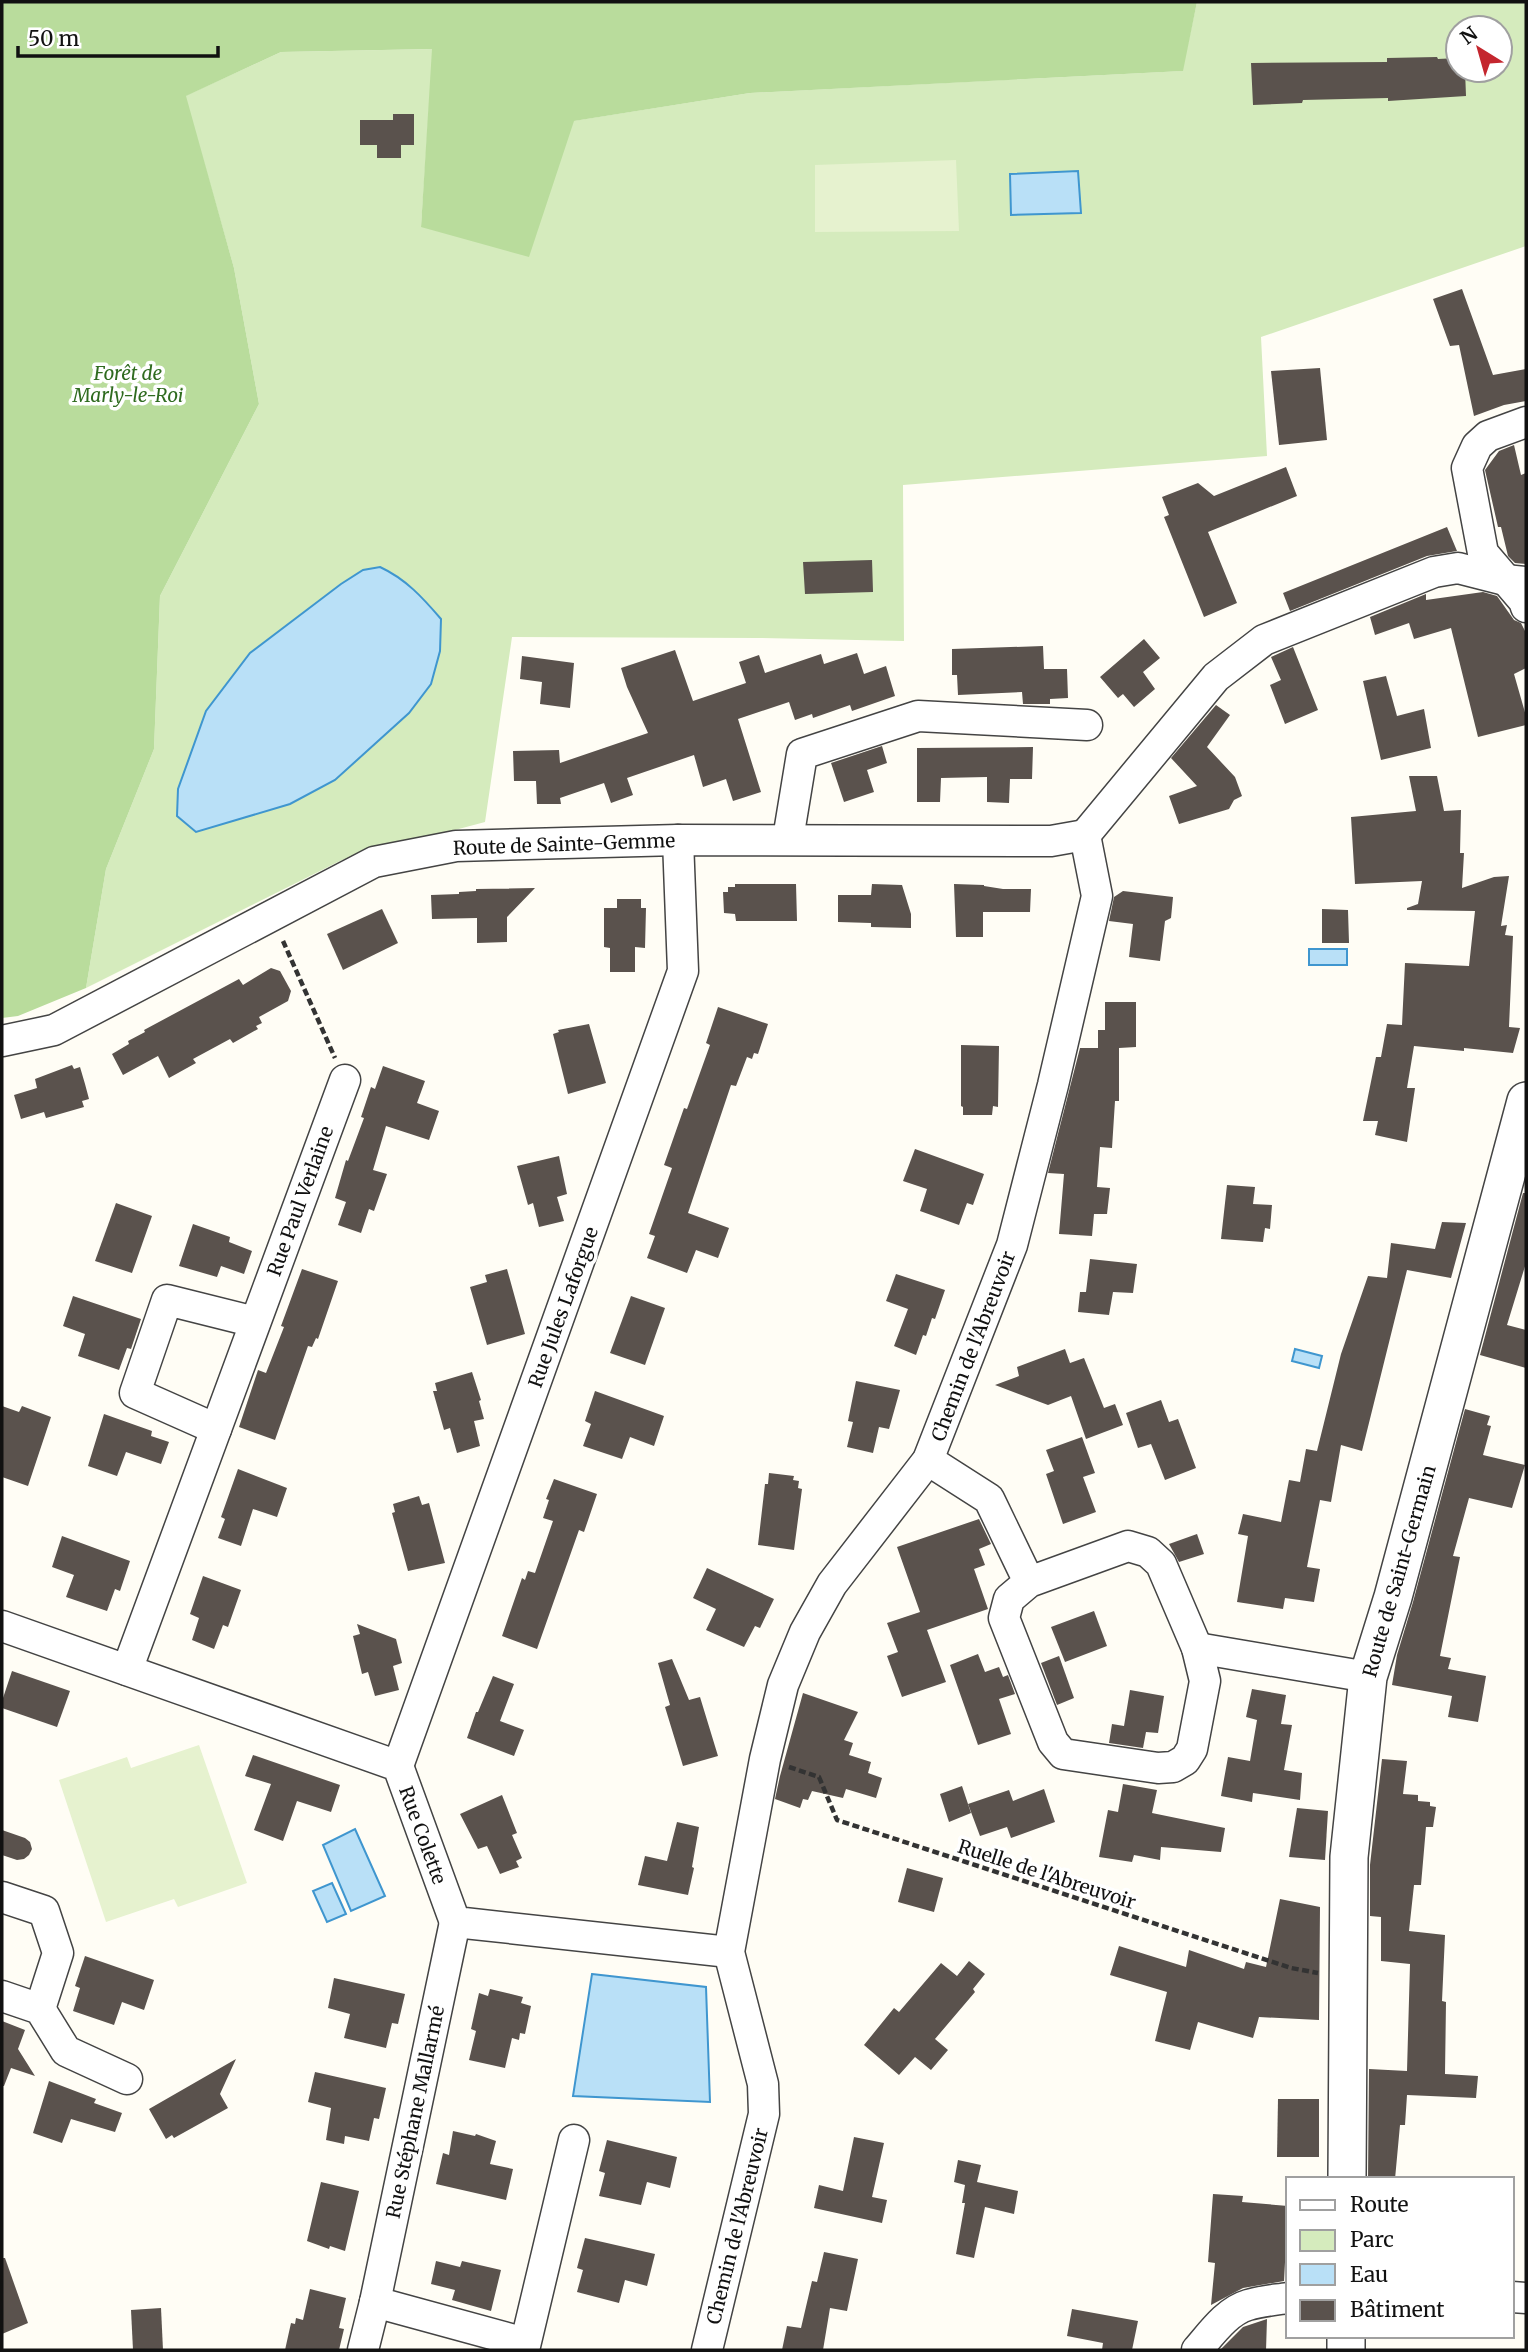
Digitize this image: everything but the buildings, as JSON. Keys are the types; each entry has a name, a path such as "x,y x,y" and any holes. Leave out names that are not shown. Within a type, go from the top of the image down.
{"street":[{"path":"1526,422 1488,436 1477,446 1467,468 1483,553 1516,581 1526,607"},
{"path":"1085,835 1216,677 1264,639 1434,572 1458,568 1516,581"},
{"path":"788,839 802,754 918,716 1087,725"},
{"name":"Route de Sainte-Gemme","path":"2,1041 54,1030 374,862 456,846 788,839 1051,841 1085,835"},
{"name":"Chemin de l'Abreuvoir","path":"707,2350 764,2114 763,2084 729,1952 765,1759 783,1685 805,1632 832,1584 928,1460 1012,1245 1050,1098 1097,896 1085,835"},
{"name":"Rue Jules Laforgue","path":"398,1766 683,971 678,840"},
{"name":"Rue Paul Verlaine","path":"127,1670 345,1080"},
{"name":"Route de Saint-Germain","path":"1347,2177 1349,1857 1368,1677 1393,1597 1526,1101"},
{"path":"216,1429 135,1393 167,1300 256,1322"},
{"path":"928,1460 989,1499 1029,1582"},
{"path":"1128,1546 1148,1552 1161,1564 1197,1648 1205,1681 1192,1749 1185,1760 1173,1767 1158,1768 1063,1755 1053,1742 1004,1618 1009,1599 1029,1582 1128,1546"},
{"name":"Rue Colette","path":"2,1626 398,1766 455,1922"},
{"path":"1197,1648 1368,1677"},
{"path":"2,1898 44,1911 58,1953 40,2010"},
{"path":"455,1922 729,1952"},
{"name":"Rue Stéphane Mallarmé","path":"363,2350 455,1922"},
{"path":"2,1996 40,2010 66,2051 127,2079"},
{"path":"375,2302 525,2347 574,2140"},
{"path":"1197,2350 1215,2329 1246,2305 1286,2298"}],"path":[{"path":"271,915 345,1080"},
{"name":"Ruelle de l'Abreuvoir","path":"765,1759 819,1777 837,1819 1291,1968 1348,1979"}],"green space":[{"name":"Forêt de Marly-le-Roi","path":"2,2 1197,2 1183,71 750,93 574,121 529,257 421,227 432,49 281,52 186,96 234,268 259,404 160,596 154,749 106,869 86,988 18,1016 2,1018"},
{"path":"1197,2 1526,2 1526,246 1261,337 1267,456 903,485 904,641 512,637 485,822 342,860 86,988 106,869 154,749 160,596 259,404 234,268 185,96 281,52 433,49 421,227 573,121 750,93 1182,71"},
{"path":"956,160 959,231 815,232 815,165"},
{"path":"199,1745 247,1883 178,1907 174,1899 106,1922 59,1780 127,1757 131,1768"}],"water":[{"path":"1078,171 1081,213 1011,215 1010,174"},
{"path":"380,567 406,583 441,619 440,651 431,684 409,713 335,780 290,804 196,832 177,816 178,789 206,711 250,653 341,584 363,570"},
{"path":"1309,949 1347,949 1347,965 1309,965"},
{"path":"1295,1349 1322,1356 1319,1368 1292,1361"},
{"path":"355,1829 385,1896 351,1911 323,1845"},
{"path":"332,1883 346,1914 327,1922 313,1891"},
{"path":"592,1974 706,1987 710,2102 573,2096"}]}
